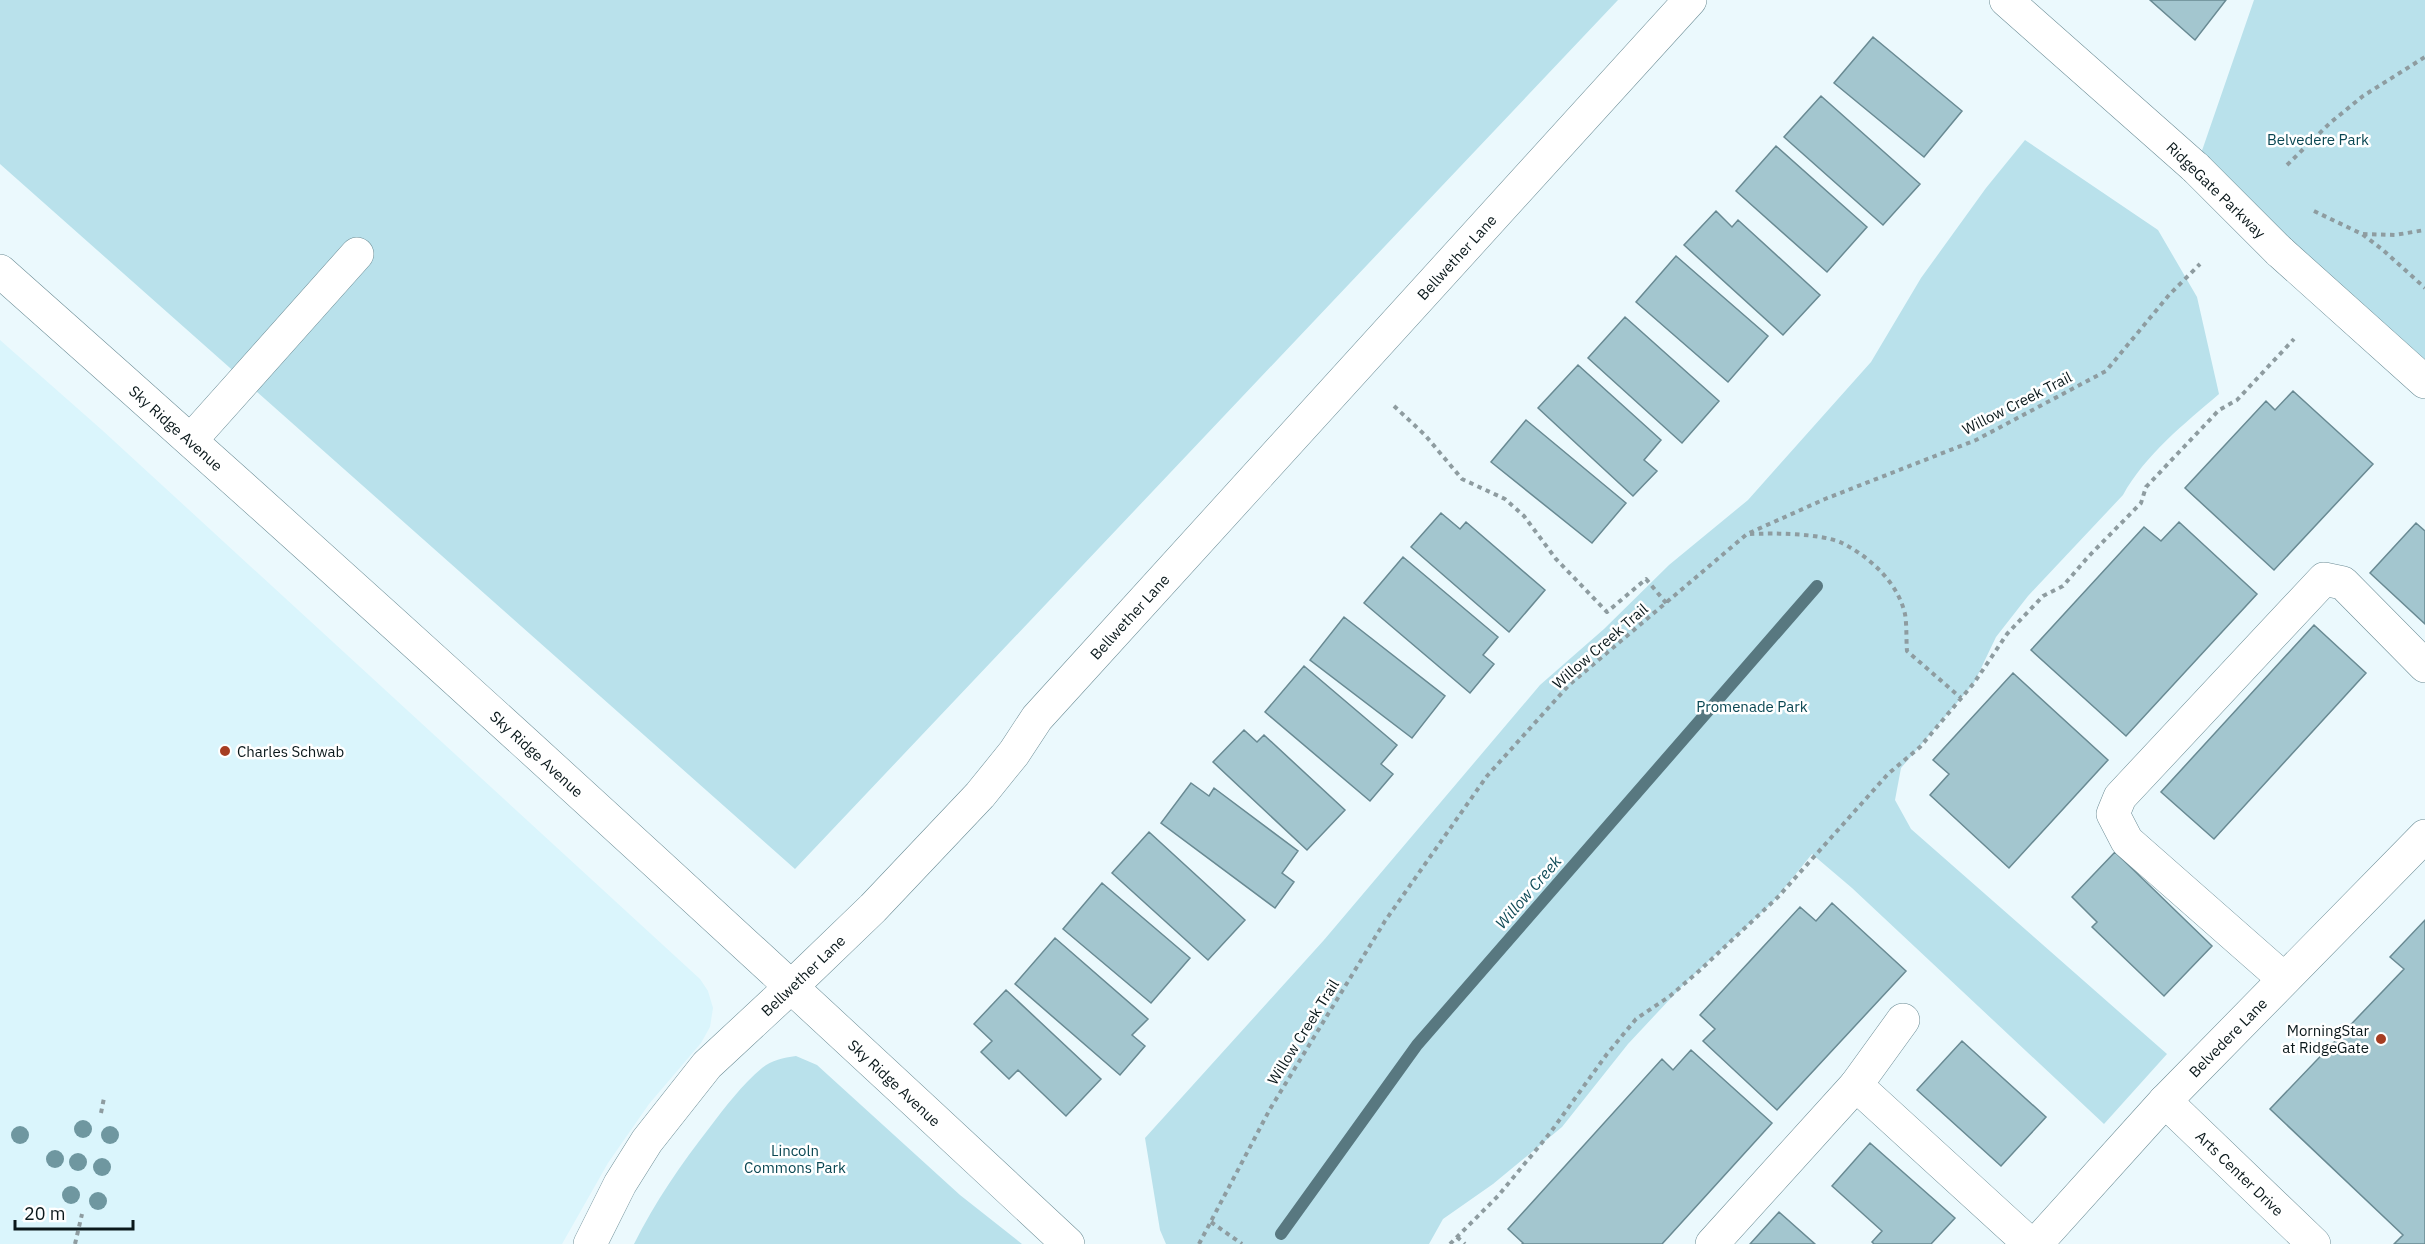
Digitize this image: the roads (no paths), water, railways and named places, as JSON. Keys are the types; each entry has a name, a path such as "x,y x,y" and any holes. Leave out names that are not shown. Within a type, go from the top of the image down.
{"street":[{"name":"Bellwether Lane","path":"590,1244 620,1184 647,1141 706,1065 873,908 980,795 1014,753 1037,718 1690,0"},
{"name":"RidgeGate Parkway","path":"2006,0 2196,168 2279,251 2425,382"},
{"path":"191,440 357,254"},
{"name":"Sky Ridge Avenue","path":"0,271 191,440 792,986 1068,1244"},
{"path":"2284,979 2127,841 2113,814 2120,798 2324,579 2343,583 2425,666"},
{"name":"Belvedere Lane","path":"2036,1244 2165,1101 2425,836"},
{"path":"1712,1244 1856,1085 1903,1020"},
{"path":"1856,1085 2030,1244"},
{"name":"Arts Center Drive","path":"2165,1101 2314,1244"}],"waterway":[{"name":"Willow Creek","path":"1281,1234 1417,1045 1817,586"}],"place":[{"name":"Charles Schwab","path":"225,751"},
{"name":"MorningStar at RidgeGate","path":"2381,1039"}],"park label":[{"name":"Belvedere Park","path":"2318,139"},
{"name":"Promenade Park","path":"1752,706"},
{"name":"Lincoln Commons Park","path":"795,1158"}]}
